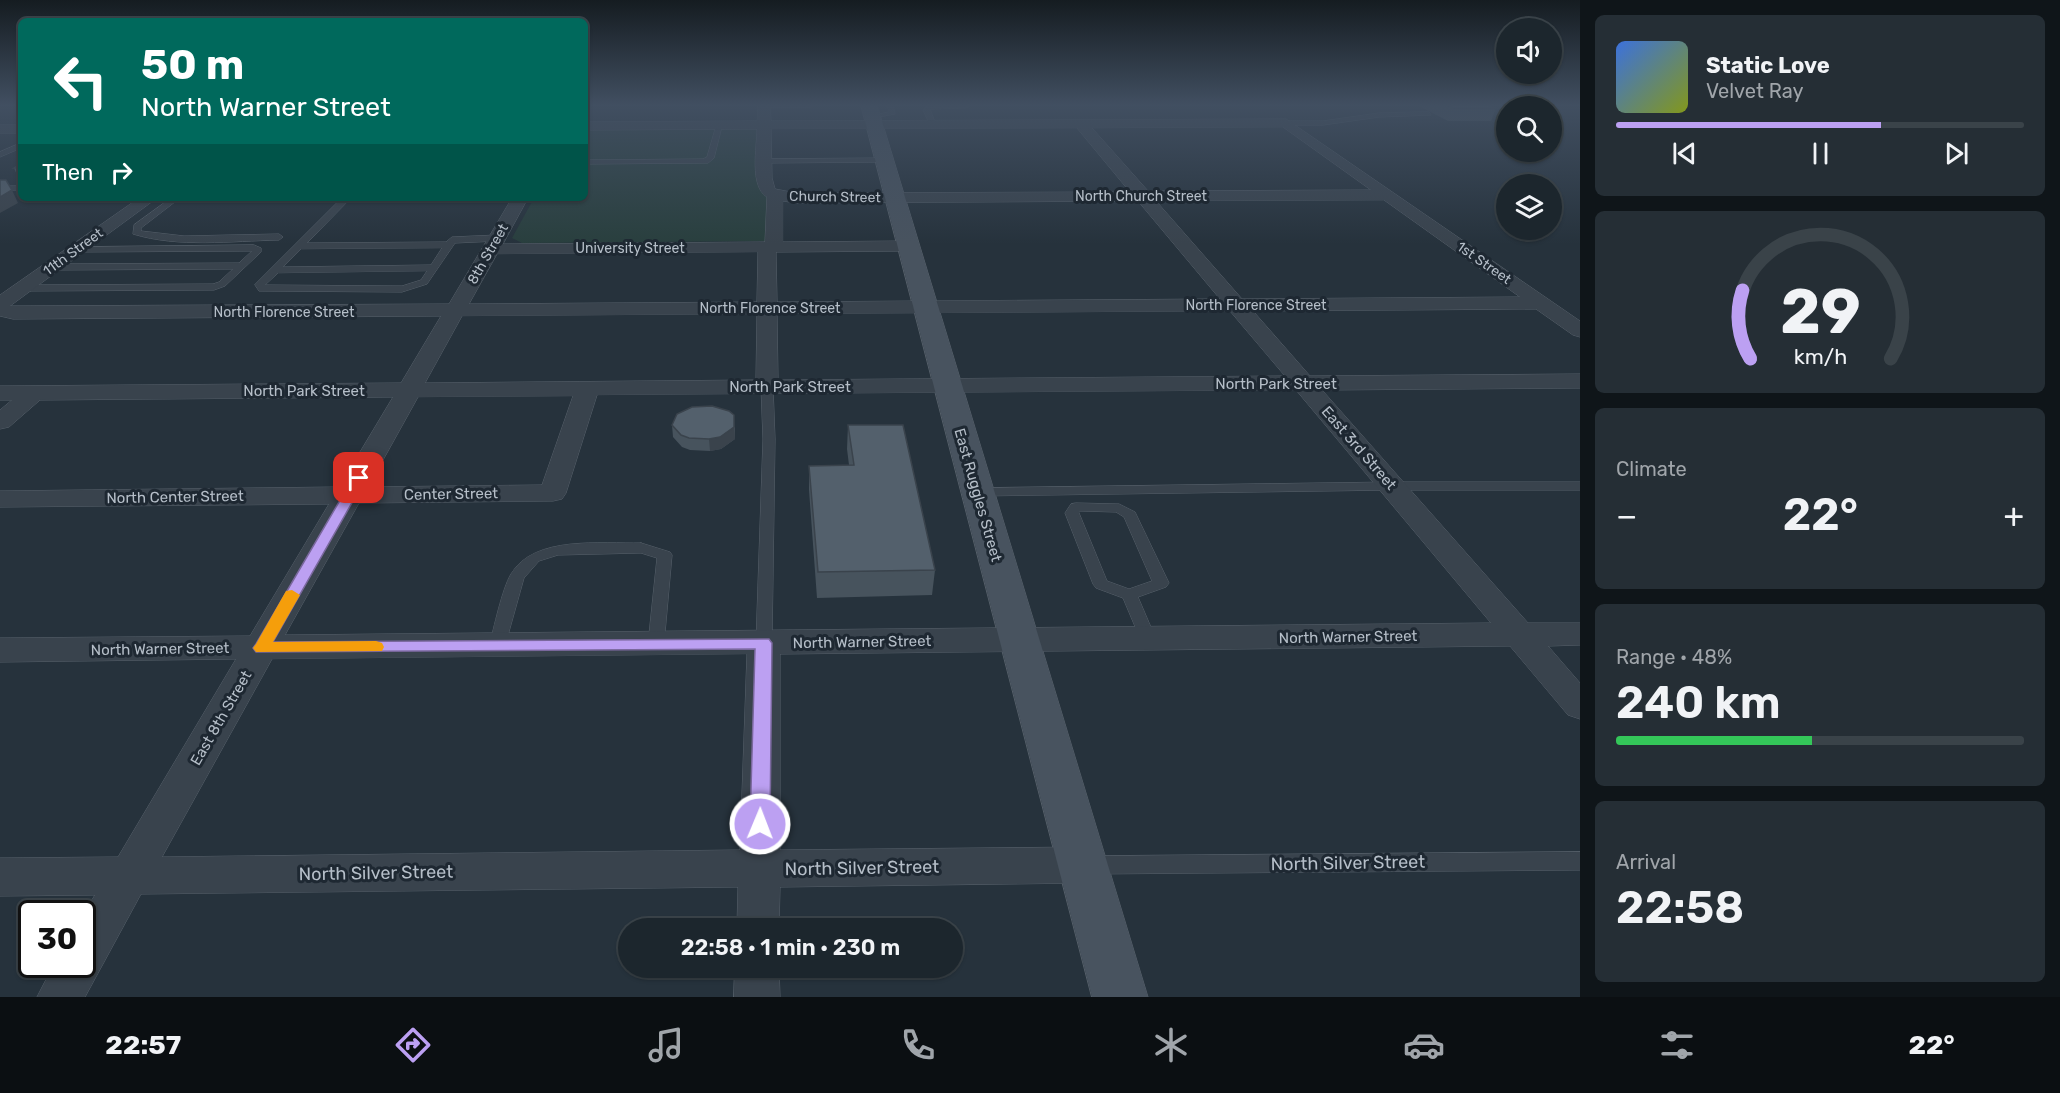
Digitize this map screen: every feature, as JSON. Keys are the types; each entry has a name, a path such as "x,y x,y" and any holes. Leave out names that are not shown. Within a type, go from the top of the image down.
{"street":[{"path":"764,152 764,178 768,191 775,195 776,239 767,253 767,387"},
{"name":"East Ruggles Street","path":"883,152 1120,997"},
{"name":"East 3rd Street","path":"1105,152 1580,706"},
{"name":"1st Street","path":"1329,152 1580,331"},
{"name":"Church Street","path":"775,195 796,198 895,197"},
{"name":"North Church Street","path":"895,197 1388,195"},
{"name":"11th Street","path":"0,309 2,303 22,288 145,201"},
{"name":"8th Street","path":"456,310 518,201"},
{"name":"University Street","path":"493,244 908,246"},
{"name":"North Florence Street","path":"0,309 13,313 334,312 1541,303"},
{"name":"East 8th Street","path":"130,876 456,310"},
{"name":"North Park Street","path":"0,393 1580,381"},
{"name":"Center Street","path":"349,495 554,493 587,389"},
{"path":"0,422 33,393"},
{"name":"North Center Street","path":"0,499 349,495"},
{"name":"North Warner Street","path":"0,650 1580,634"},
{"path":"758,918 764,643"},
{"name":"North Silver Street","path":"0,878 1083,865"},
{"path":"96,934 130,876"},
{"path":"60,997 71,978"},
{"path":"757,978 757,997"}],"lane":[{"path":"588,162 705,161 710,158 712,152"},
{"path":"764,161 884,160"},
{"path":"0,188 18,188"},
{"path":"172,201 137,227 136,232 144,236 173,238 279,237"},
{"path":"344,201 260,285 262,289 402,289 424,282 452,240 493,244"},
{"path":"299,246 449,245"},
{"path":"22,288 214,286 222,284 258,250 254,248 76,250"},
{"path":"52,267 241,266"},
{"path":"275,270 434,268"},
{"path":"334,312 353,289"},
{"path":"764,643 769,439 767,387"},
{"path":"978,492 1392,486 1580,486"},
{"path":"1129,595 1161,583 1130,515 1119,508 1076,507 1072,513 1101,584 1129,595 1148,639"},
{"path":"497,646 516,576 534,558 557,550 641,548 665,555 657,644"},
{"name":"North Silver Street","path":"1083,865 1580,861"}],"green space":[{"path":"588,152 761,152 768,196 770,241 522,243 512,238 532,201 588,201"}],"building":[{"path":"0,180 6,180 12,190 0,197"},
{"path":"712,406 729,411 734,415 734,427 720,437 689,438 681,435 672,425 677,414 692,407"},
{"path":"848,425 903,425 935,570 818,572 809,466 854,465"}],"slow traffic":[{"path":"292,595 261,648 376,647"}],"route":[{"path":"359,478 261,648 764,643 760,824"}]}
